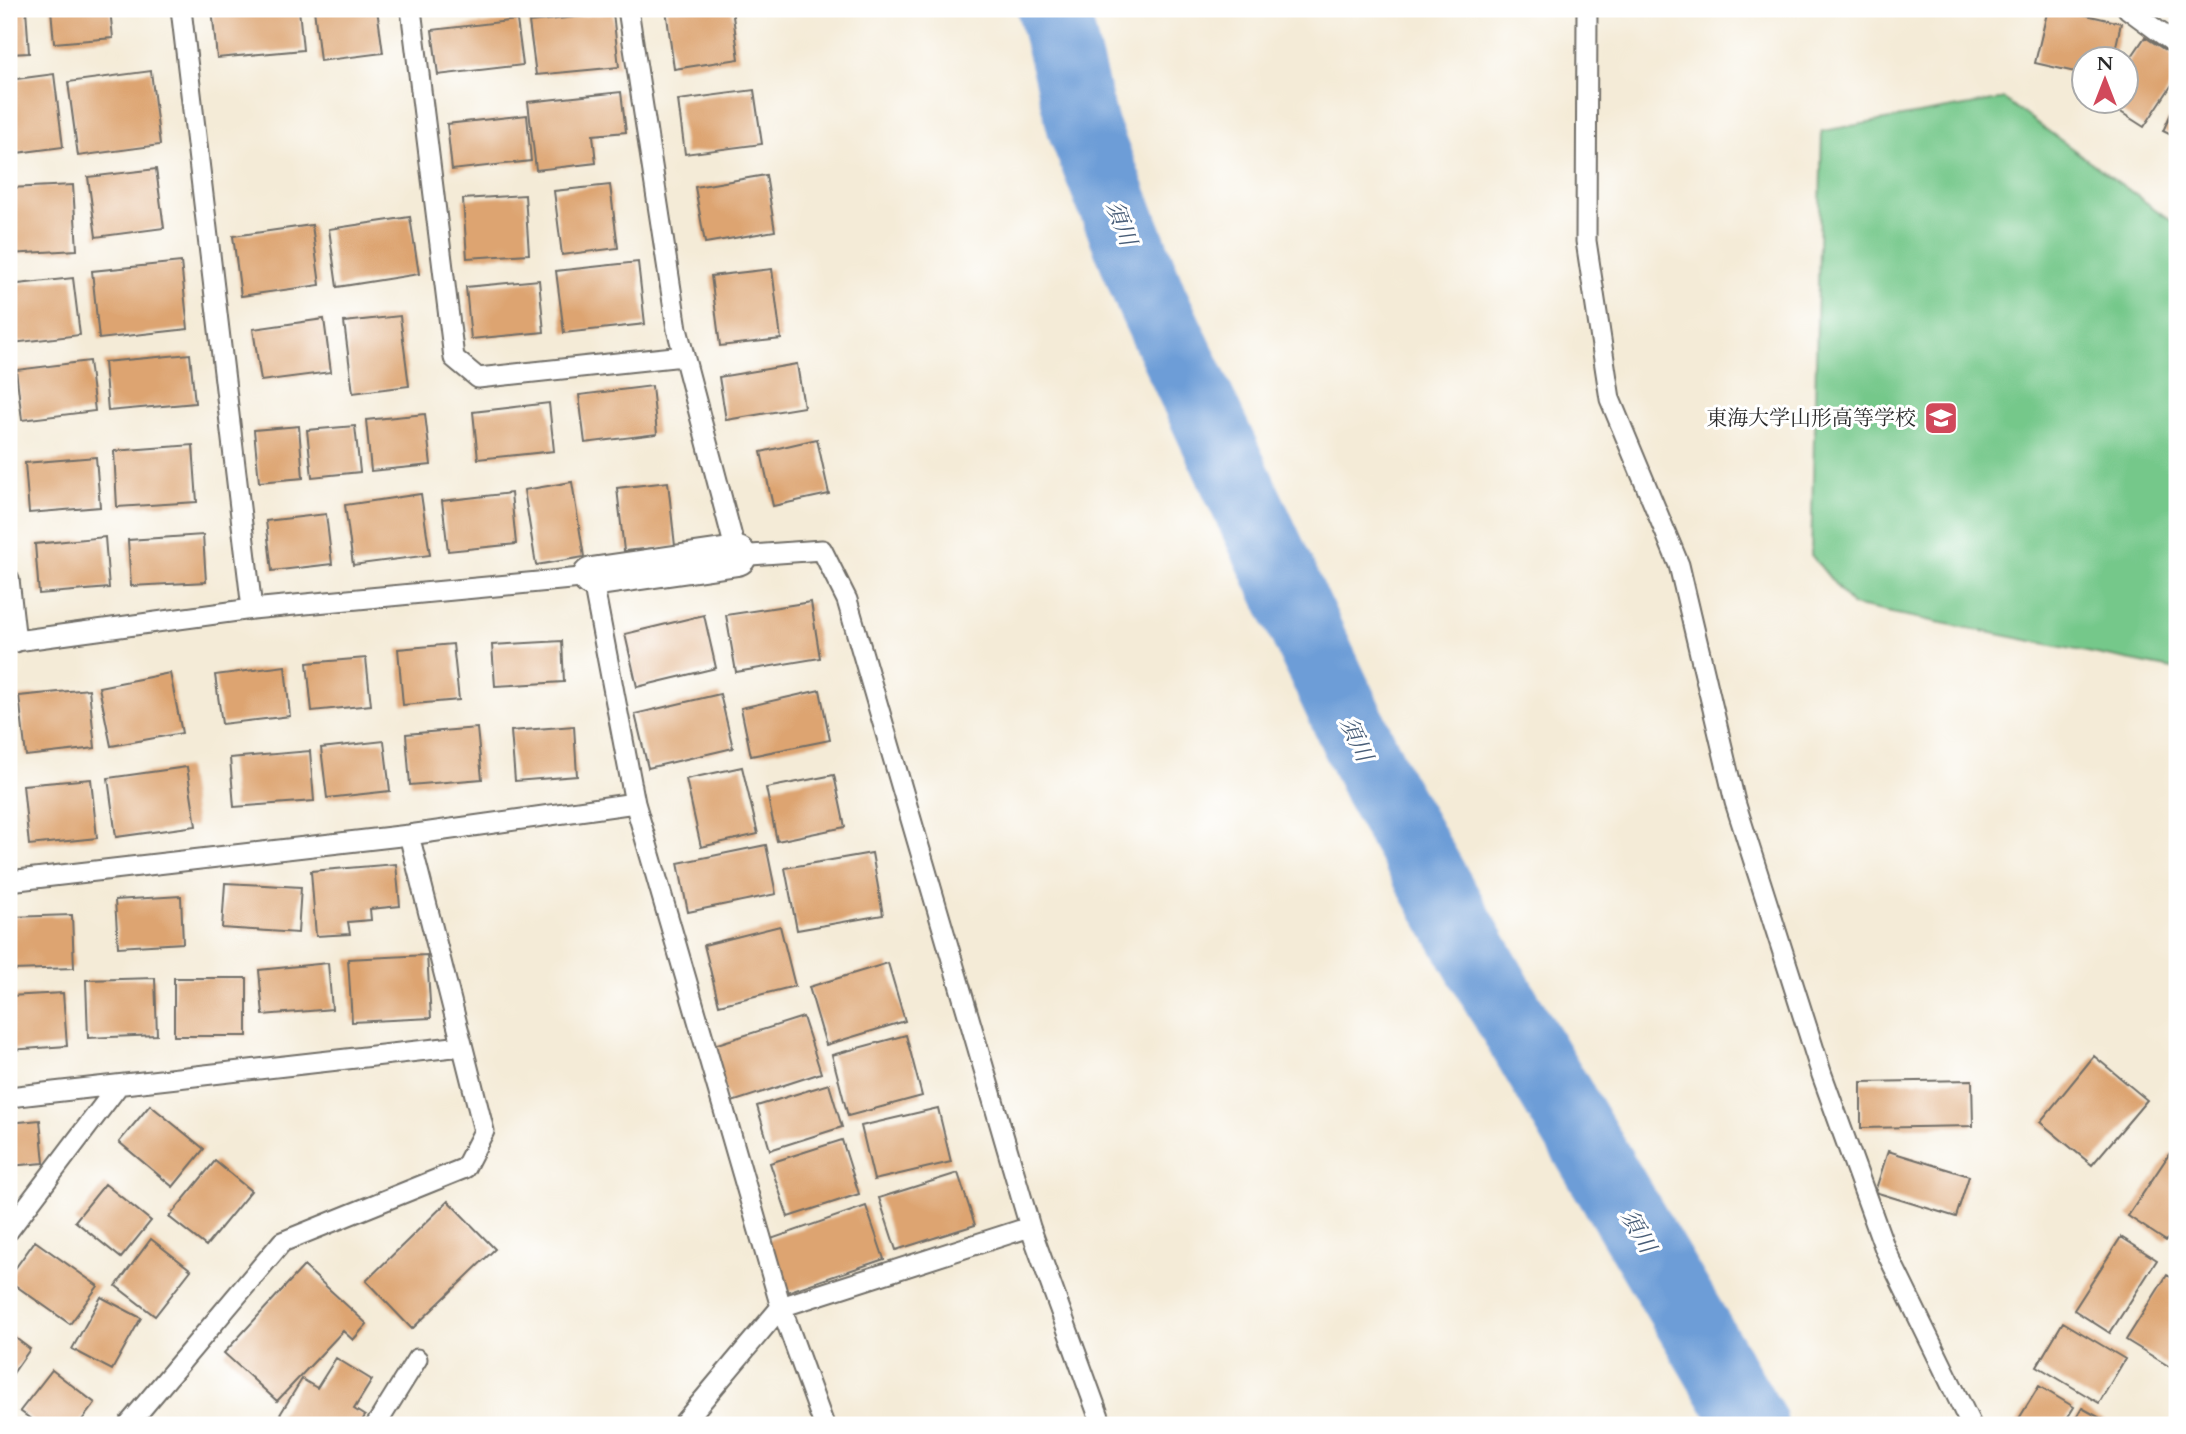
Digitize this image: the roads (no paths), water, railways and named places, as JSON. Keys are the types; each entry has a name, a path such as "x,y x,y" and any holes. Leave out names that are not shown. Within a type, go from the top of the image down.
{"street":[{"path":"592,577 737,556"}],"lane":[{"path":"181,9 252,609"},
{"path":"411,9 454,358 478,378 683,356"},
{"path":"628,9 683,356 737,556 822,550 847,600 1030,1227 1102,1425"},
{"path":"1587,9 1586,241 1610,399 1679,565 1735,802 1822,1075 1885,1249 1971,1425"},
{"path":"2128,9 2177,45"},
{"path":"9,579 13,642 252,609 592,577 635,803 781,1307 824,1425"},
{"path":"9,881 409,835 635,803"},
{"path":"128,1425 282,1242 465,1168 484,1130 409,835"},
{"path":"9,1097 462,1046"},
{"path":"9,1230 118,1086"},
{"path":"682,1425 781,1307 1030,1227"},
{"path":"376,1425 416,1359"}],"waterway":[{"name":"須川","path":"1053,9 1083,127 1152,301 1379,787 1507,1011 1752,1425"}],"place":[{"name":"東海大学山形高等学校","path":"1941,418"}]}
